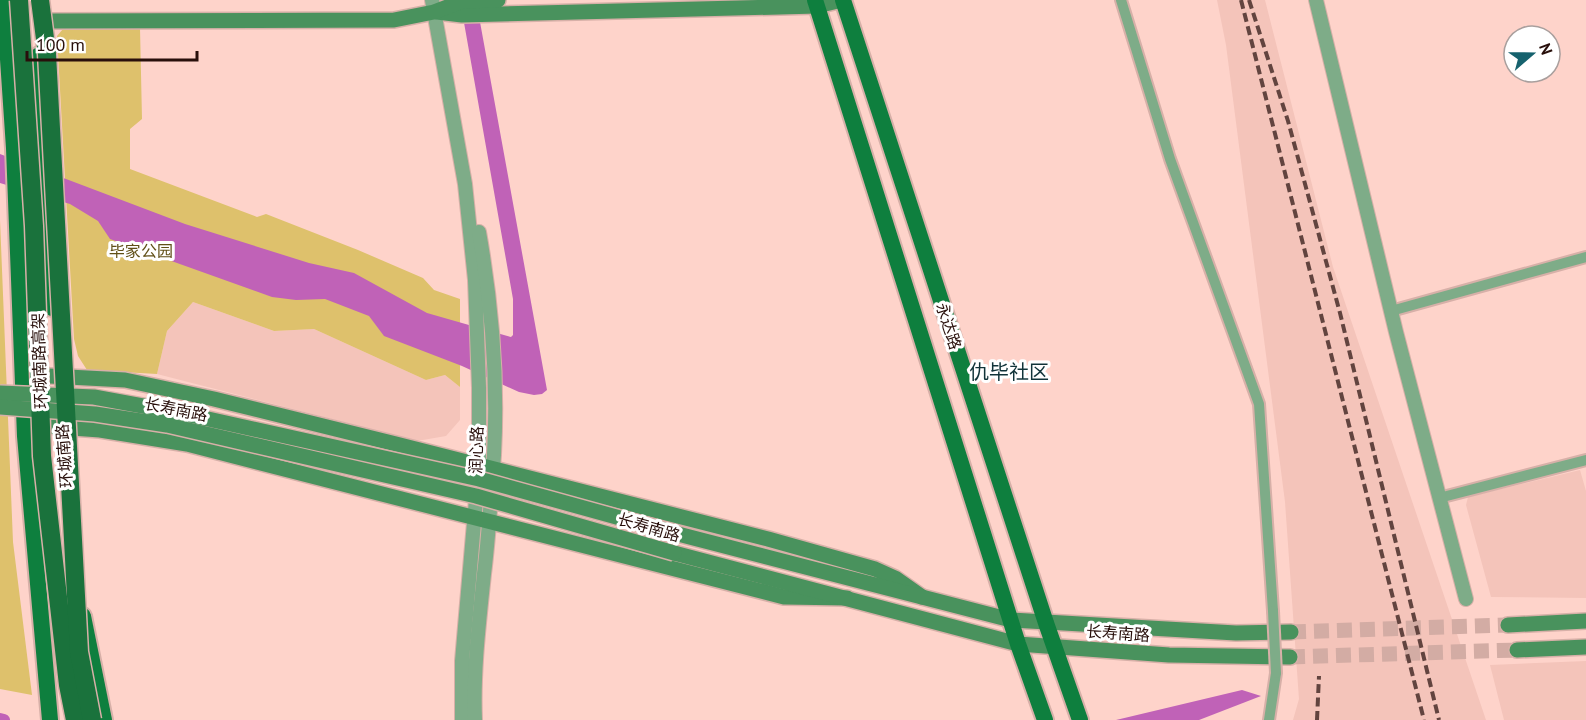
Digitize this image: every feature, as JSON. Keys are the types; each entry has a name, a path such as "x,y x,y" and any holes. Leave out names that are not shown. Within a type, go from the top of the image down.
{"highway":[{"name":"环城南路高架","path":"19,0 34,226 42,456 68,685 75,720"},
{"name":"环城南路高架","path":"38,0 48,66 79,652 99,715"}],"main road":[{"path":"4,0 15,148 24,424 50,720"},
{"name":"环城南路","path":"38,0 41,163 71,557 99,715"},
{"path":"48,21 394,20 433,6 463,1 498,0"},
{"path":"433,6 462,15 816,3 842,0"},
{"name":"永达路","path":"842,0 1079,717"},
{"name":"永达路","path":"816,3 1018,644 1045,720"},
{"path":"22,375 125,380 214,399 768,539 875,570 895,578 922,597"},
{"name":"长寿南路","path":"0,393 94,397 181,413 479,479 678,534 1011,620 1236,633 1291,632"},
{"name":"长寿南路","path":"0,407 95,414 178,427 476,496 674,553 1018,644 1169,655 1290,657"},
{"path":"24,424 100,430 186,444 784,597 847,598"},
{"path":"1508,625 1586,621"},
{"path":"1517,650 1586,647"}],"street":[{"path":"1121,0 1170,159 1259,404 1276,673 1269,720"},
{"path":"1316,0 1391,311 1466,599"},
{"name":"润心路","path":"433,6 465,184 475,280 479,465 462,661 462,720"},
{"name":"润心路","path":"465,184 479,231 488,285 494,369 494,453 485,573 478,630 475,720"},
{"path":"1391,311 1586,257"},
{"path":"1439,498 1586,460"}],"shaded area":[{"path":"460,0 476,0 547,390 542,394 519,392 462,366 384,336 369,316 325,299 296,300 272,297 110,239 98,221 70,204 0,183 0,154 185,224 309,263 354,273 427,313 511,337 513,335 513,299"},
{"path":"1217,0 1265,0 1333,267 1486,720 1293,720 1299,699 1285,502 1226,45"},
{"path":"193,302 274,331 314,329 426,380 445,375 460,387 460,420 446,436 417,441 157,374 167,331"},
{"path":"1580,470 1586,491 1586,598 1491,597 1466,505 1468,497"},
{"path":"1586,661 1586,720 1504,720 1490,665"},
{"path":"1242,690 1261,696 1199,720 1116,720"}],"green space":[{"name":"毕家公园","path":"140,28 142,119 130,129 130,169 257,217 266,214 358,250 423,278 434,290 460,299 460,387 445,375 426,380 314,329 274,331 193,302 167,331 157,374 87,370 78,356 74,339 57,36 63,29"},
{"path":"0,220 13,542 32,695 0,689"}],"waterway":[{"path":"0,719 4,720"}],"tunnel":[{"path":"1291,632 1508,625"},
{"path":"1290,657 1517,650"}],"railway":[{"path":"1241,0 1424,720"},
{"path":"1249,0 1288,121 1340,313 1439,720"},
{"path":"1317,720 1319,676"}],"district":[{"name":"仇毕社区","path":"1009,372"}]}
